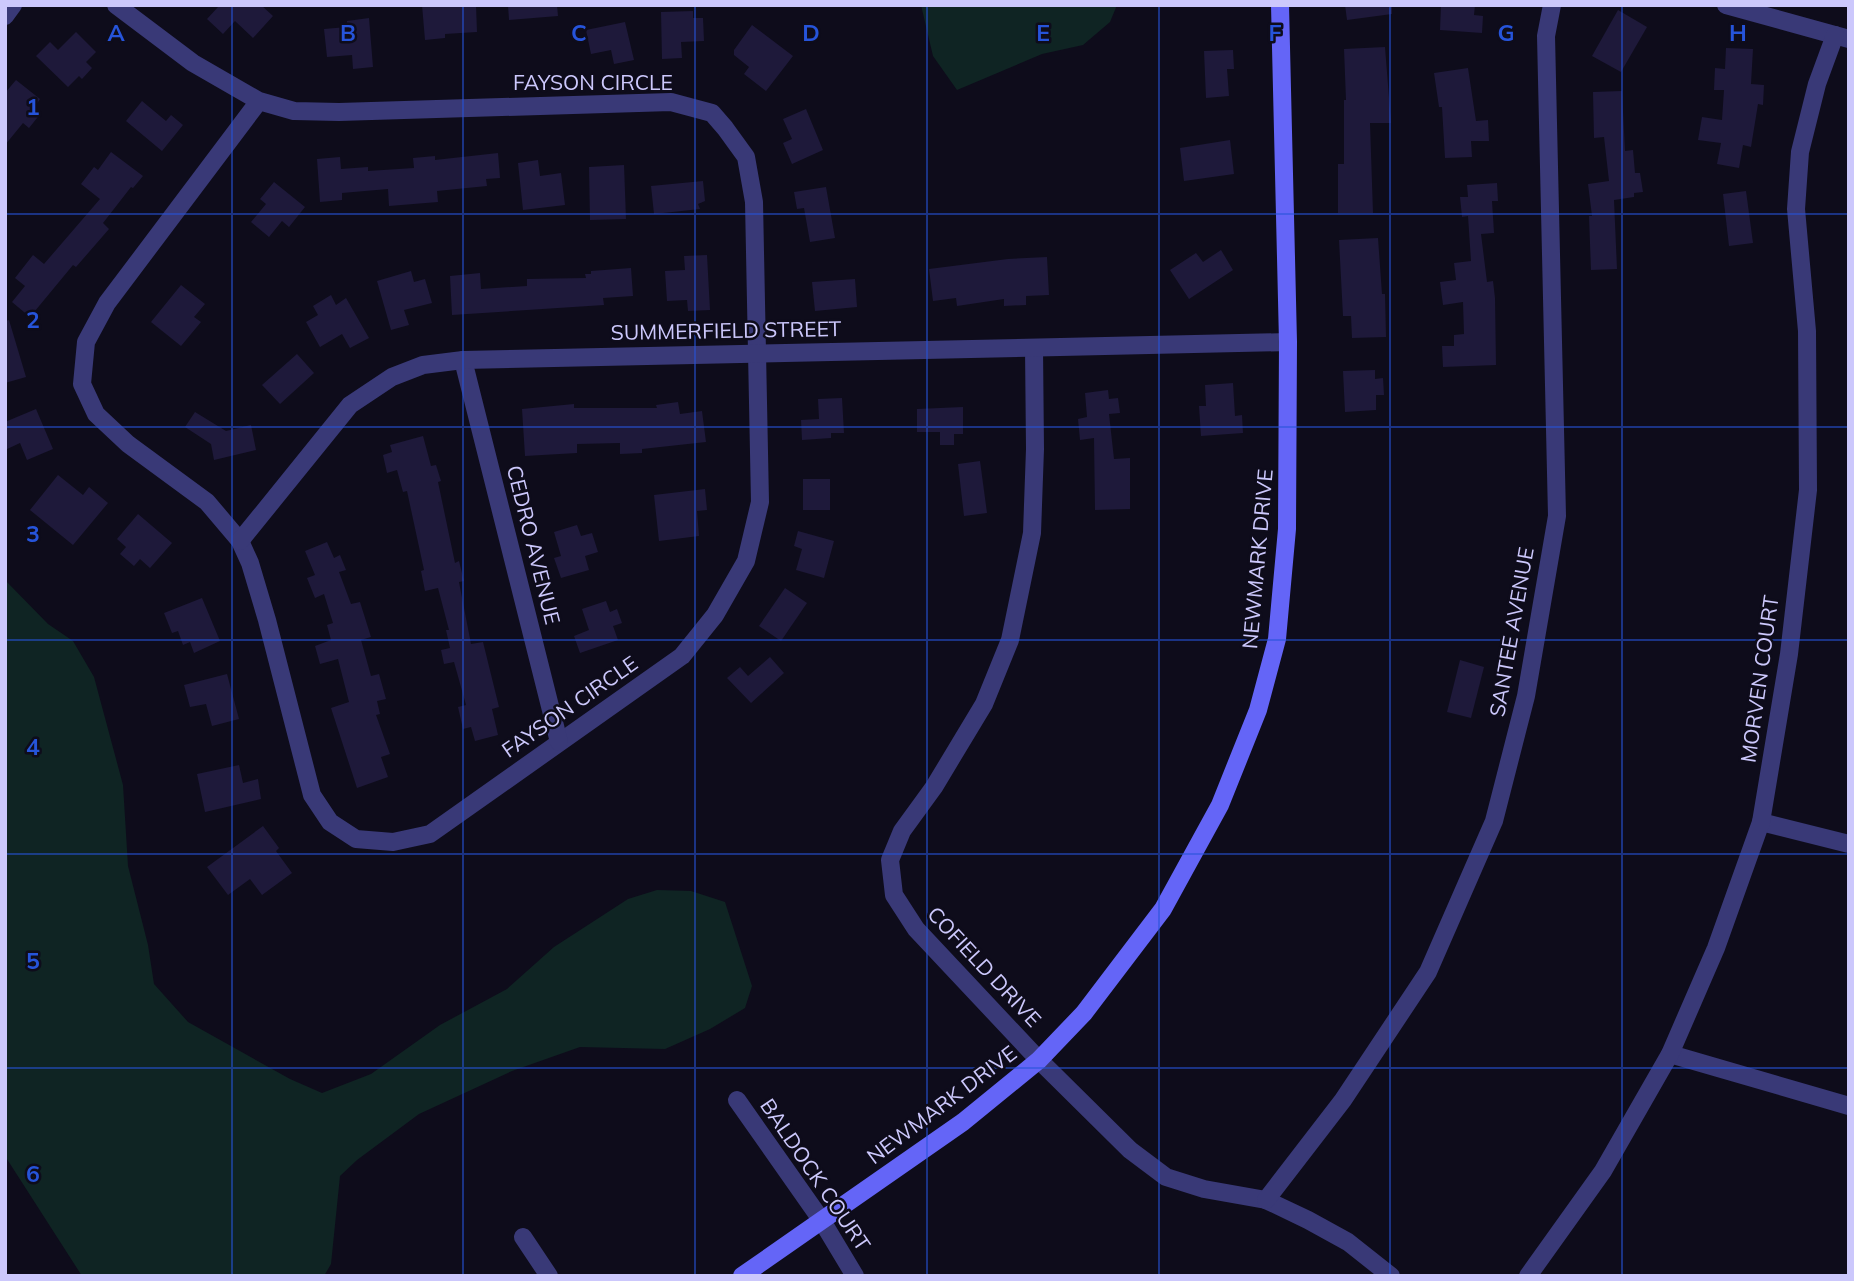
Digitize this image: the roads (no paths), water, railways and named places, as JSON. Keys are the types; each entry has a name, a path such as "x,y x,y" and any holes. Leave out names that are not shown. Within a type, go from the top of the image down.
{"street":[{"path":"5,16 13,5"},
{"name":"FAYSON CIRCLE","path":"116,5 194,63 258,101 293,111 671,102 712,113 747,157 754,202 760,502 747,561 715,615 682,656 430,834 393,842 356,839 330,822 312,795 267,620 250,563 240,541 206,502 128,444 96,414 82,384 86,342 107,303 258,101"},
{"name":"NEWMARK DRIVE","path":"742,1276 963,1122 1039,1060 1084,1013 1163,909 1220,805 1258,710 1278,639 1287,529 1288,342 1280,5"},
{"name":"SANTEE AVENUE","path":"1266,1200 1343,1100 1428,972 1494,821 1526,696 1557,516 1546,36 1552,5"},
{"path":"1726,5 1842,37"},
{"name":"MORVEN COURT","path":"1528,1276 1603,1171 1670,1054 1716,948 1761,822 1789,654 1808,490 1807,331 1796,209 1800,152 1817,84 1842,37"},
{"name":"SUMMERFIELD STREET","path":"240,541 350,405 392,377 423,365 463,360 758,352 1288,342"},
{"name":"COFIELD DRIVE","path":"1034,348 1032,533 1010,640 984,704 934,787 902,831 890,860 894,895 916,929 1039,1060 1130,1150 1166,1177 1204,1189 1266,1200 1348,1242 1391,1276"},
{"name":"CEDRO AVENUE","path":"463,360 559,742"},
{"path":"1761,822 1849,844"},
{"path":"1670,1054 1849,1106"},
{"name":"BALDOCK COURT","path":"737,1100 822,1221 855,1276"},
{"path":"523,1237 549,1276"}]}
